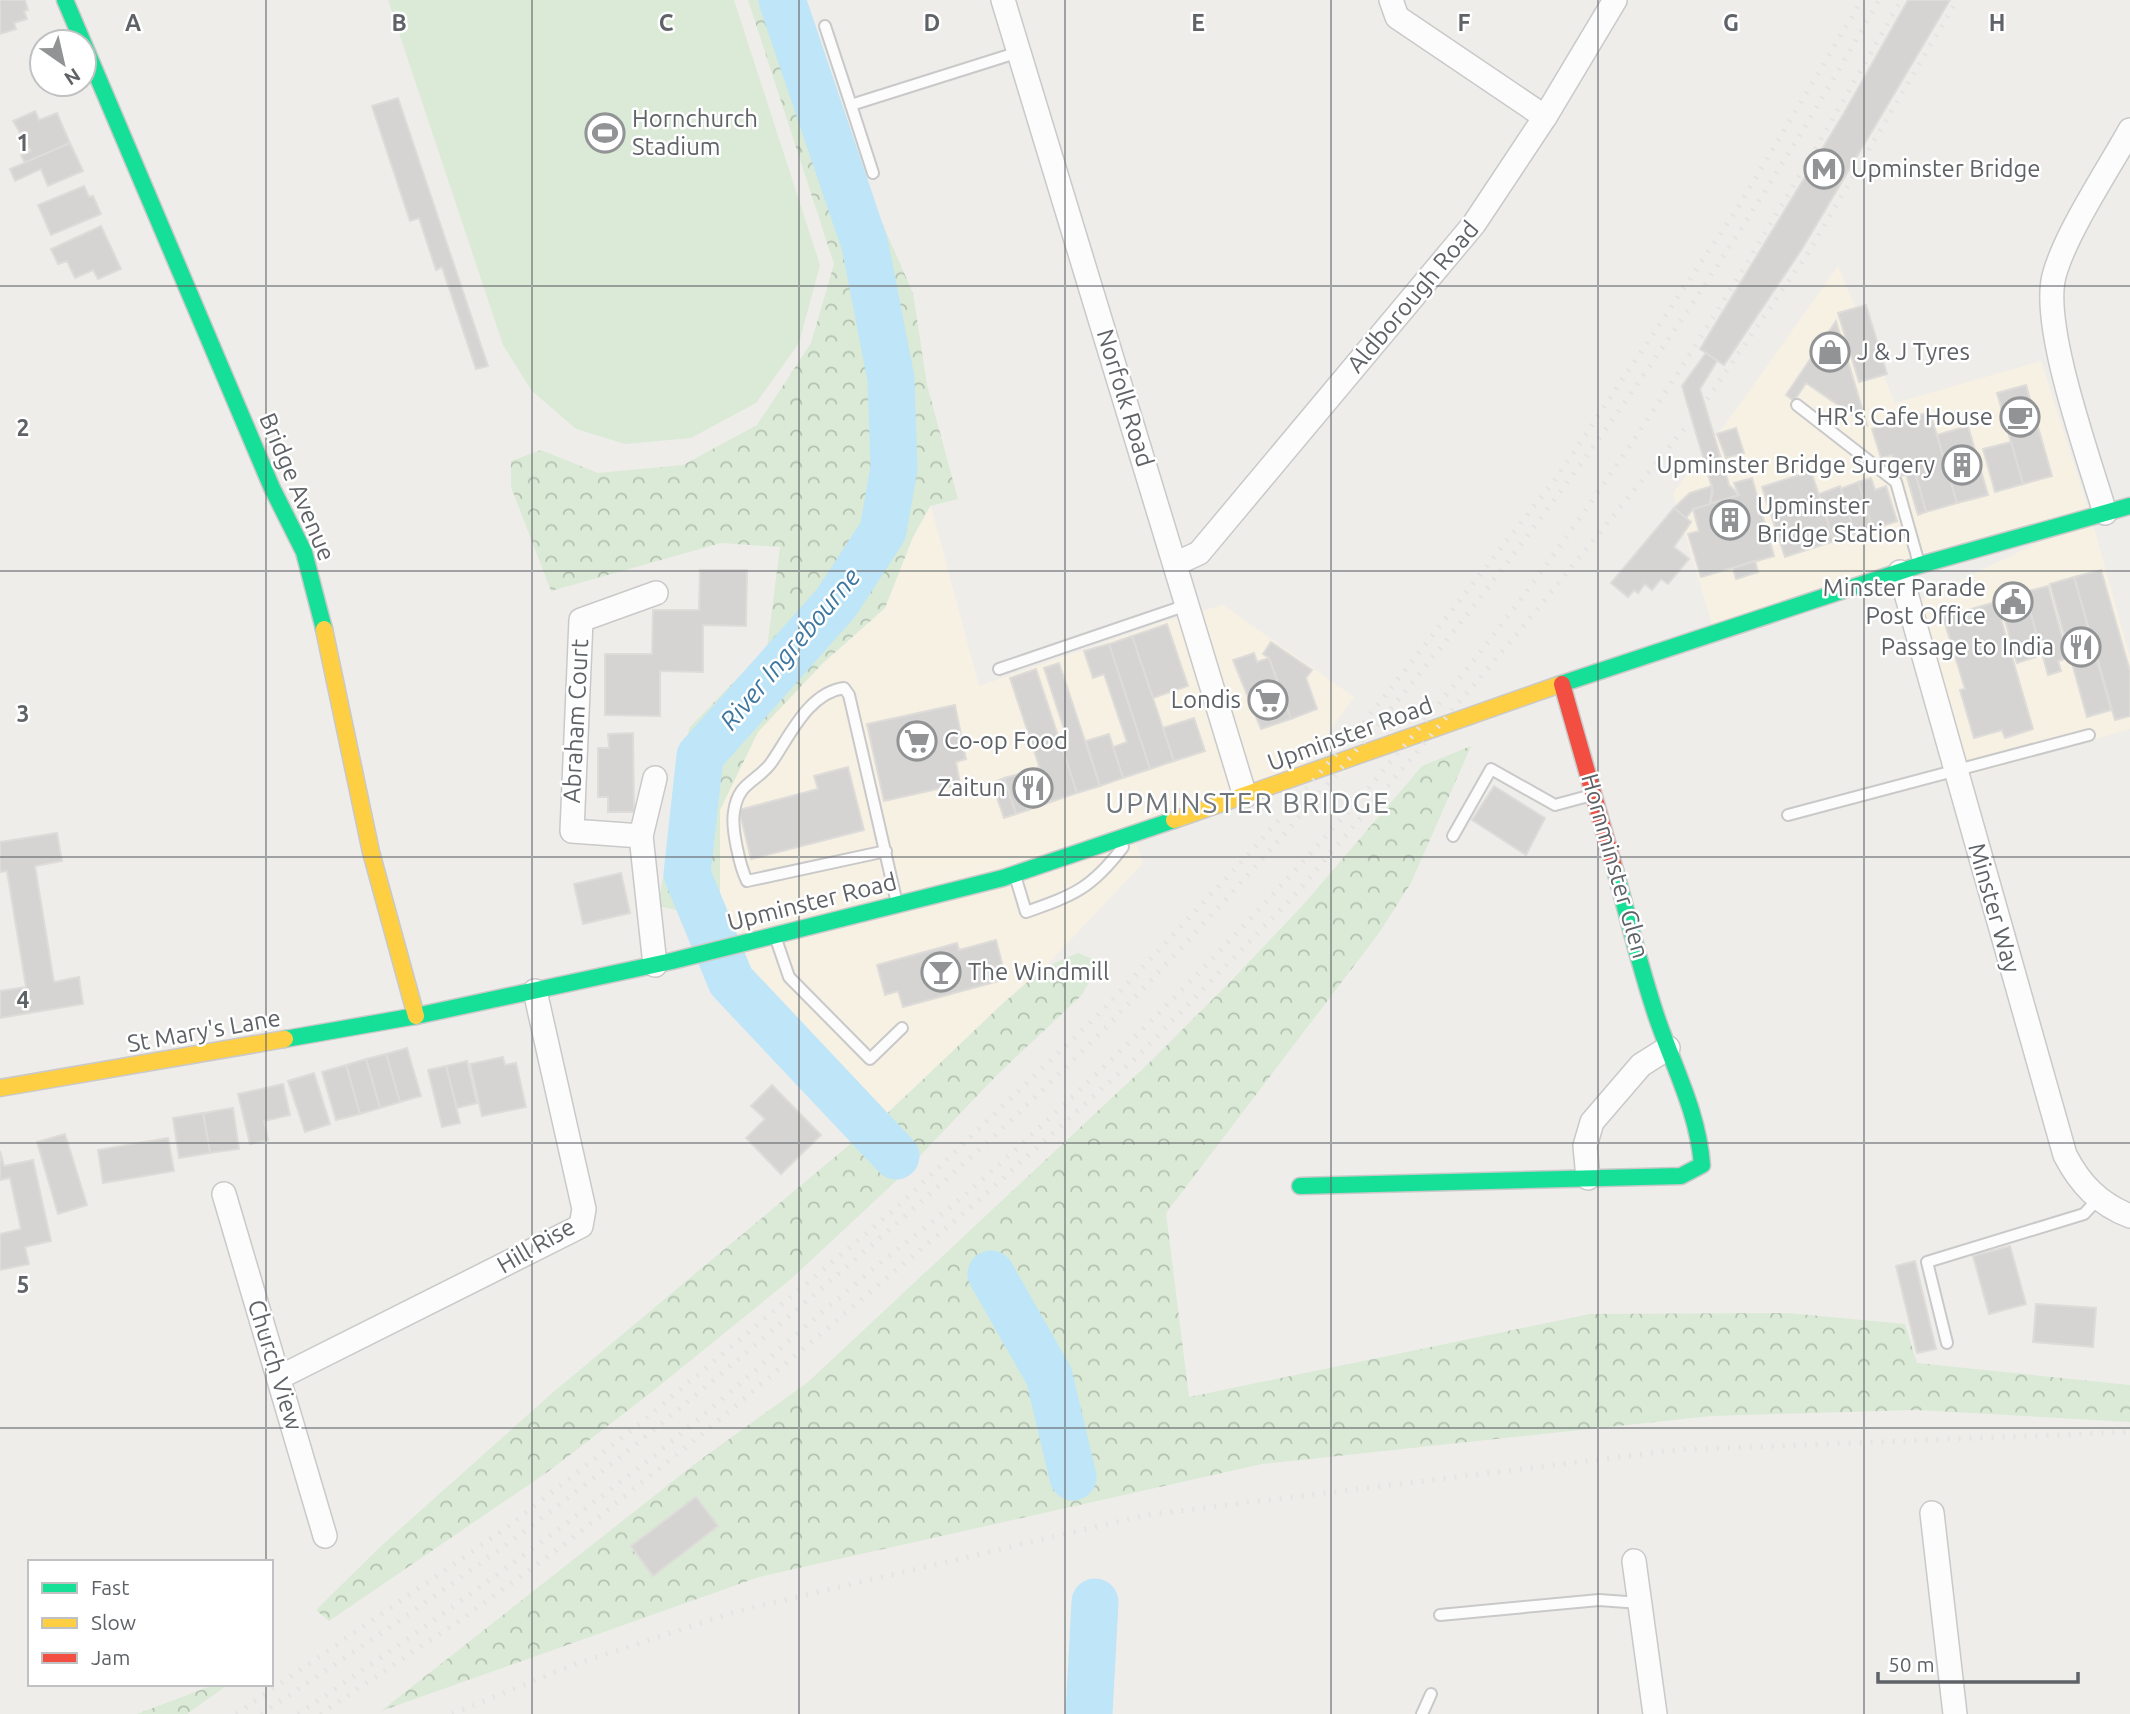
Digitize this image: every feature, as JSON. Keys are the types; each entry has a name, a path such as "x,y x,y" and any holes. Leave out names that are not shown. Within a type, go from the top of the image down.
{"main road":[{"name":"Bridge Avenue","path":"65,0 272,488 304,552 315,589 374,866 415,1016"},
{"name":"Upminster Road","path":"415,1016 774,937 1014,873 1245,796 1562,684 1910,569 2130,506"},
{"name":"Hornminster Glen","path":"1300,1186 1681,1176 1703,1164 1700,1139 1682,1077 1668,1048 1562,684"},
{"name":"St Mary's Lane","path":"0,1088 415,1016"}],"street":[{"name":"Norfolk Road","path":"1003,0 1245,796"},
{"path":"1391,0 1397,17 1545,117"},
{"name":"Aldborough Road","path":"1175,564 1199,553 1474,224 1545,117 1615,0"},
{"path":"2105,513 2058,348 2050,307 2054,276 2065,247 2130,130"},
{"name":"Minster Way","path":"1910,569 1954,769 2065,1156 2084,1186 2098,1199 2130,1216"},
{"name":"Abraham Court","path":"641,836 572,831 581,620 656,593"},
{"path":"655,778 641,836 646,902 655,965"},
{"name":"Hill Rise","path":"280,1377 581,1226 584,1209 535,990"},
{"path":"1588,1178 1585,1146 1592,1122 1641,1065 1668,1048"},
{"name":"Church View","path":"224,1194 325,1536"},
{"path":"1932,1513 1955,1714"},
{"path":"1634,1561 1655,1714"}],"lane":[{"path":"825,26 873,173"},
{"path":"851,105 1019,52"},
{"path":"1797,405 1896,482 1910,569"},
{"path":"999,669 1187,605"},
{"path":"886,851 747,881 741,870 733,813 743,785 769,766 805,711 835,689 844,688 849,695 886,851 897,905"},
{"path":"1788,815 2089,735"},
{"path":"1453,836 1491,769 1555,806 1595,794"},
{"path":"1014,873 1026,912 1074,895 1100,877 1133,834"},
{"path":"774,937 782,949 789,977 870,1059 902,1028"},
{"path":"1947,1343 1927,1262 2084,1214 2098,1199"},
{"path":"1440,1615 1599,1600 1640,1603"},
{"path":"1422,1714 1431,1694"}],"shaded area":[{"path":"1838,266 1895,403 2041,361 2091,517 2130,657 2130,729 1957,779 1909,605 2085,520 1714,631 1673,493"},
{"path":"931,506 979,686 1166,621 1223,605 1354,697 1295,779 1133,834 1143,863 1045,967 872,1126 743,988 720,900 720,810 758,732 822,664 885,608 913,537"}],"green space":[{"name":"Hornchurch Stadium","path":"388,0 734,0 820,265 799,343 756,403 691,438 625,444 576,429 531,390 503,345"},
{"path":"748,0 806,0 876,209 913,293 927,385 958,499 930,506 913,537 885,608 822,664 758,732 720,810 720,900 689,913 658,906 689,728 767,648 780,547 721,543 551,591 511,487 511,461 541,450 598,473 683,465 757,425 811,343 834,264"},
{"path":"1471,746 1411,883 1379,933 1166,1213 1189,1397 1590,1314 1788,1313 1905,1324 1917,1363 2130,1385 2130,1422 1916,1410 1711,1416 1262,1464 759,1577 381,1711 696,1463 808,1382 1148,1064 1228,984 1303,905 1422,766"},
{"path":"1078,953 1100,962 1082,995 997,1075 895,1182 791,1279 549,1471 329,1621 316,1610 381,1546 551,1394 890,1111 1003,1003 1045,967"},
{"path":"211,1686 226,1686 187,1714 137,1714"}],"building":[{"path":"0,0 25,0 28,10 24,11 27,19 14,23 16,29 0,34"},
{"path":"1908,0 1950,0 1802,249 1724,365 1700,349 1844,113"},
{"path":"398,98 488,366 476,369 442,267 436,270 419,218 410,221 372,106"},
{"path":"35,111 39,120 57,113 70,143 25,163 21,155 31,151 13,121"},
{"path":"70,143 83,171 48,186 41,169 15,181 10,169"},
{"path":"84,186 89,197 93,196 101,214 51,235 38,205"},
{"path":"101,226 121,269 98,279 93,270 75,278 67,261 58,264 51,249"},
{"path":"1866,305 1887,374 1859,382 1838,313"},
{"name":"J & J Tyres","path":"1836,321 1867,425 1806,383 1794,401 1786,395"},
{"path":"1706,353 1717,361 1700,389 1729,485 1739,495 1710,504 1713,491 1682,386"},
{"name":"HR's Cafe House","path":"2026,385 2052,476 2023,484 1997,393"},
{"path":"1930,412 1957,503 1926,512 1915,472 1898,477 1892,455 1881,458 1872,429"},
{"name":"Upminster Bridge Surgery","path":"1968,426 1988,495 1957,503 1937,435"},
{"path":"1736,428 1744,453 1726,458 1717,434"},
{"path":"2011,442 2023,484 1995,492 1983,449"},
{"path":"1811,471 1834,541 1785,557 1762,487"},
{"path":"1915,472 1926,512 1918,515 1906,474"},
{"name":"Upminster Bridge Station","path":"1752,478 1774,556 1701,577 1688,534 1699,531 1693,509 1739,495 1734,483"},
{"path":"1871,478 1875,490 1886,486 1897,521 1873,529 1858,482"},
{"path":"1858,482 1873,529 1855,534 1840,489"},
{"path":"1712,486 1710,504 1693,509 1686,518 1674,508 1690,493"},
{"path":"1840,486 1855,534 1834,541 1819,494"},
{"path":"1674,508 1691,522 1674,547 1689,559 1668,584 1661,579 1652,590 1645,584 1638,593 1634,590 1628,597 1611,583"},
{"path":"1755,561 1758,572 1736,579 1733,568"},
{"path":"700,570 747,570 746,626 703,625 703,672 660,671 660,716 605,715 605,654 652,654 653,610 699,610"},
{"path":"2101,570 2130,671 2130,716 2115,720 2074,577"},
{"name":"Passage to India","path":"2074,577 2111,710 2087,717 2050,584"},
{"path":"2048,586 2068,658 2058,661 2061,671 2048,675 2025,592"},
{"path":"2025,592 2042,655 2017,663 1999,599"},
{"path":"1996,602 2033,729 2005,738 2002,730 1974,738 1960,690 1965,689 1943,617"},
{"path":"1167,624 1188,686 1153,698 1132,636"},
{"path":"1132,636 1174,761 1150,769 1109,644"},
{"path":"1271,642 1312,670 1306,678 1317,709 1291,719 1269,658 1263,654"},
{"path":"1109,644 1150,769 1123,778 1113,747 1127,742 1104,674 1093,678 1084,651"},
{"name":"Londis","path":"1254,653 1257,662 1269,658 1291,719 1261,729 1233,660"},
{"path":"1059,663 1100,786 1077,793 1060,743 1068,741 1044,668"},
{"path":"1036,669 1077,793 1051,802 1010,678"},
{"name":"Co-op Food","path":"955,705 966,759 956,762 960,784 884,801 867,724"},
{"path":"1194,718 1205,751 1174,761 1163,728"},
{"path":"633,733 634,812 608,812 608,797 598,797 598,748 609,748 608,734"},
{"path":"1109,734 1123,778 1100,786 1086,741"},
{"path":"848,767 864,830 751,859 739,810 818,789 814,776"},
{"name":"Zaitun","path":"1039,767 1051,802 1028,810 1016,775"},
{"path":"1016,775 1028,810 1016,814 1004,778"},
{"path":"1004,778 1016,814 1004,818 992,783"},
{"path":"1494,786 1545,818 1526,855 1472,820"},
{"path":"57,833 62,861 35,866 54,982 79,977 83,1004 0,1018 0,991 26,987 7,871 0,872 0,842"},
{"path":"621,873 630,913 583,924 574,884"},
{"name":"The Windmill","path":"996,940 1006,979 903,1007 898,991 885,995 877,965 957,943 959,950"},
{"path":"407,1048 421,1096 400,1102 386,1054"},
{"path":"386,1054 400,1102 380,1108 366,1059"},
{"path":"503,1057 505,1065 516,1063 526,1107 482,1116 470,1064"},
{"path":"366,1059 380,1108 360,1114 346,1065"},
{"path":"467,1061 477,1103 457,1108 446,1066"},
{"path":"346,1065 360,1114 336,1120 322,1072"},
{"path":"446,1066 460,1123 442,1127 428,1070"},
{"path":"314,1073 330,1124 305,1132 288,1081"},
{"path":"283,1084 290,1115 264,1121 268,1140 250,1144 238,1094"},
{"path":"772,1085 821,1135 781,1174 746,1138 765,1119 751,1106"},
{"path":"233,1108 239,1149 210,1153 203,1113"},
{"path":"203,1113 210,1153 179,1158 173,1118"},
{"path":"65,1134 87,1205 58,1214 37,1142"},
{"path":"168,1138 174,1171 103,1183 98,1150"},
{"path":"0,1151 4,1166 33,1160 51,1241 25,1247 29,1264 0,1270 0,1234 21,1229 10,1178 0,1180"},
{"path":"2010,1246 2026,1304 1989,1314 1973,1256"},
{"path":"1915,1261 1936,1349 1917,1353 1896,1266"},
{"path":"2036,1304 2096,1308 2093,1347 2033,1342"},
{"path":"696,1497 718,1526 653,1576 631,1546"}],"waterway":[{"name":"River Ingrebourne","path":"782,0 865,245 891,379 894,468 883,531 836,603 700,756 687,874 731,981 896,1156"},
{"name":"River Ingrebourne","path":"991,1274 1049,1376 1073,1477"},
{"name":"River Ingrebourne","path":"1089,1714 1095,1602"}],"railway":[{"path":"236,1714 502,1531 638,1425 893,1211 1099,1014 1248,855 1365,721 1557,477 1737,209 1862,0"},
{"path":"261,1714 548,1514 706,1387 934,1191 1112,1021 1223,903 1329,783 1431,660 1528,535 1622,407 1711,275 1797,140 1879,0"},
{"path":"298,1714 479,1588 655,1455 869,1272 974,1187 1114,1057 1248,922 1437,707 1496,632 1607,480 1710,323 1901,0"},
{"path":"1707,399 1808,253 1957,0"},
{"path":"320,1714 462,1619 565,1544 701,1435 978,1201 1139,1055 1294,896 1512,640 1688,424"},
{"path":"452,1714 570,1666 738,1611 1146,1515 1676,1450 2130,1432"}],"traffic: fast":[{"path":"65,0 272,488 304,552 324,629"},
{"path":"1558,685 1920,565 2130,506"},
{"path":"285,1039 416,1016 672,961 1003,878 1174,820"},
{"path":"1300,1186 1681,1176 1702,1165 1691,1110 1658,1021 1615,870"}],"traffic: slow":[{"path":"324,629 371,852 416,1016"},
{"path":"1174,820 1558,685"},
{"path":"0,1088 285,1039"}],"traffic: jam":[{"path":"1562,684 1615,870"}],"place":[{"name":"Hornchurch Stadium","path":"605,133"},
{"name":"Upminster Bridge","path":"1824,169"},
{"name":"J & J Tyres","path":"1830,352"},
{"name":"HR's Cafe House","path":"2020,417"},
{"name":"Upminster Bridge Surgery","path":"1962,465"},
{"name":"Upminster Bridge Station","path":"1730,520"},
{"name":"Minster Parade Post Office","path":"2013,602"},
{"name":"Passage to India","path":"2081,647"},
{"name":"Londis","path":"1268,700"},
{"name":"Co-op Food","path":"917,741"},
{"name":"Zaitun","path":"1033,788"},
{"name":"The Windmill","path":"941,972"}],"district":[{"name":"UPMINSTER BRIDGE","path":"1248,803"}]}
